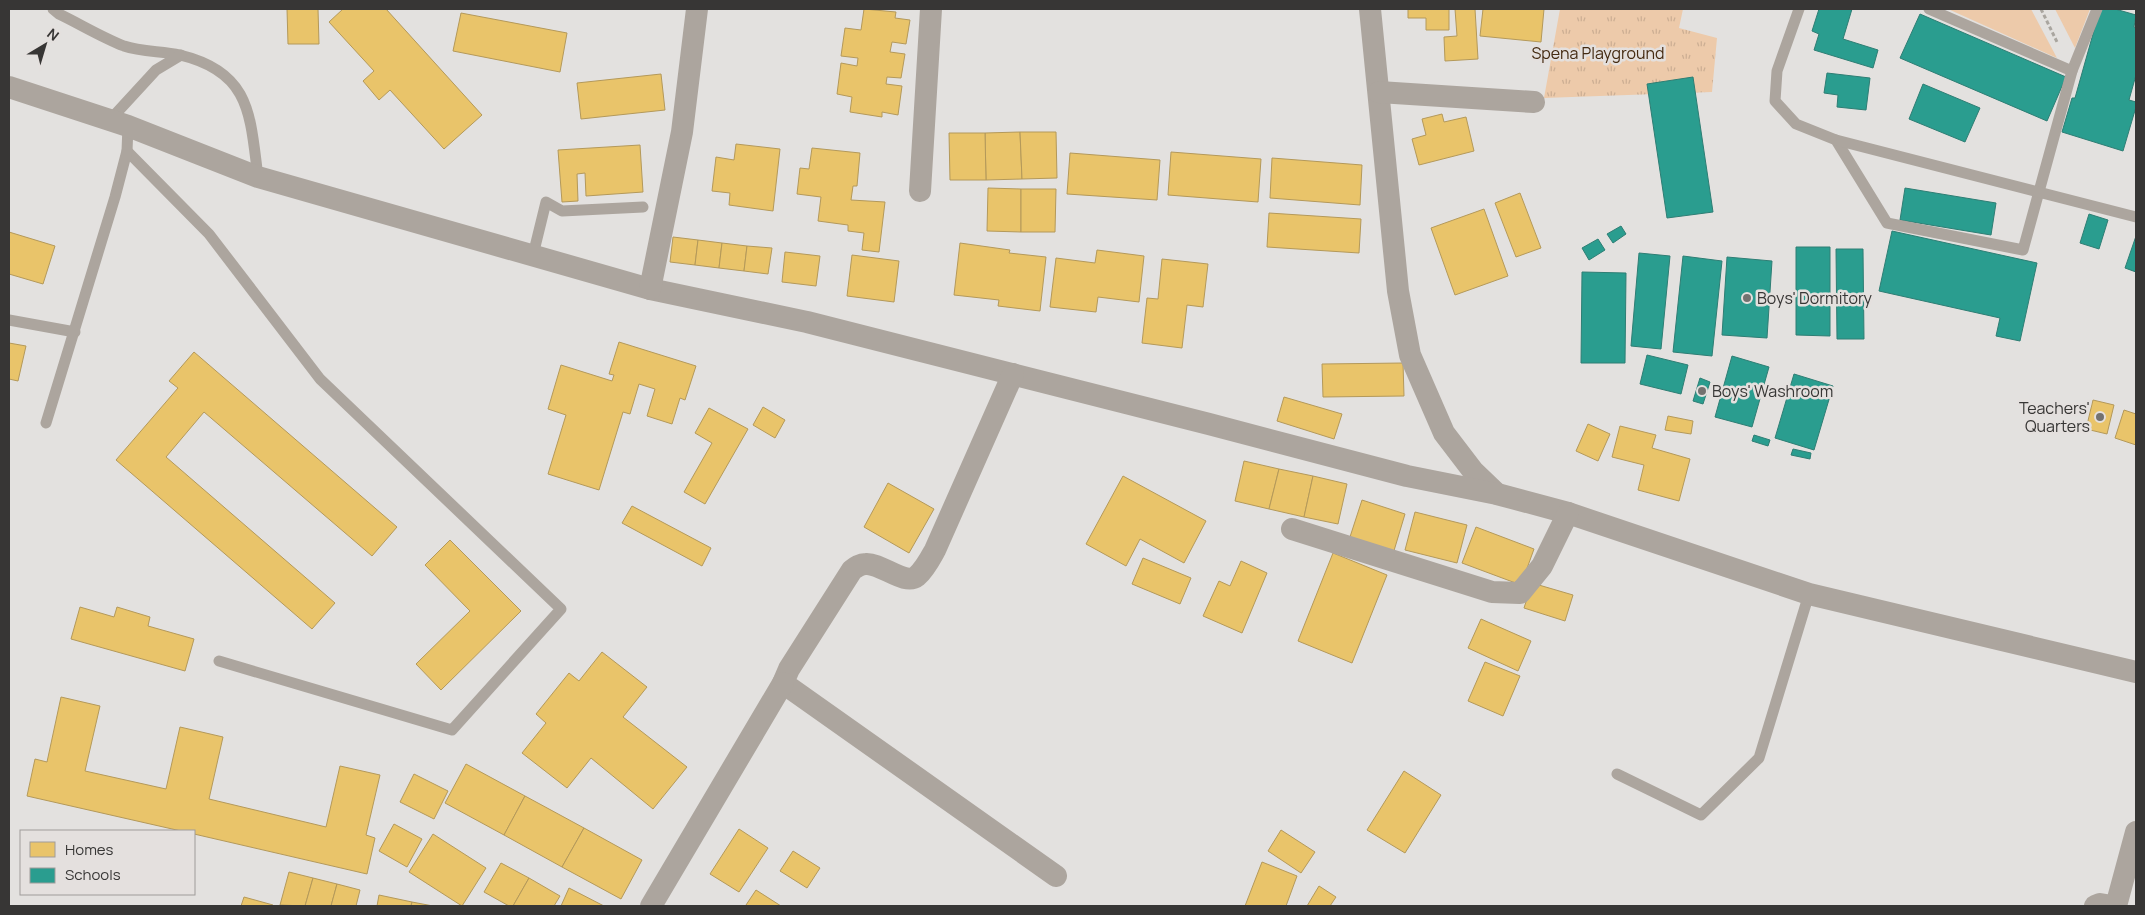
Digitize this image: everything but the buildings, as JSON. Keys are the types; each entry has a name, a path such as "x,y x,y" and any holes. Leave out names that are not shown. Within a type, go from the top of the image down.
{"street":[{"path":"650,289 682,132 697,9"},
{"path":"920,191 931,9"},
{"path":"1370,9 1398,291 1410,355 1444,433 1473,471 1497,494"},
{"path":"9,87 119,123 258,177 650,289 807,322 1407,476 1497,494 1568,513 1809,594 2136,672"},
{"path":"1379,92 1534,102"},
{"path":"651,906 783,683 799,652 852,570 860,565 868,564 907,579 916,577 924,568 935,550 1013,374"},
{"path":"1292,529 1492,592 1520,593 1542,566 1568,513"},
{"path":"783,683 1056,876"},
{"path":"2095,906 2100,904 2114,906 2135,840"},
{"path":"2130,906 2128,896 2136,871"}],"lane":[{"path":"53,9 59,14 125,46 180,55 217,68 238,90 250,117 258,177"},
{"path":"1799,9 1777,71 1775,101 1796,124 1836,140 2136,217"},
{"path":"1929,9 2072,71"},
{"path":"1836,140 1887,223 2023,250 2072,71 2097,9"},
{"path":"180,55 156,70 119,123 127,151 209,234 320,379 561,609 452,730 219,660"},
{"path":"46,423 75,332 127,151"},
{"path":"534,255 546,202 562,211 644,207"},
{"path":"9,320 75,332"},
{"path":"1617,774 1701,815 1759,758 1809,594"}],"path":[{"path":"2041,9 2072,71"}],"green space":[{"name":"Spena Playground","path":"1560,9 1683,9 1679,28 1717,38 1712,92 1544,98"},
{"path":"1948,9 2031,9 2057,58"},
{"path":"2055,9 2090,9 2075,48"}],"place":[{"name":"Boys' Dormitory","path":"1747,298"},
{"name":"Boys' Washroom","path":"1702,391"},
{"name":"Teachers' Quarters","path":"2100,417"}]}
